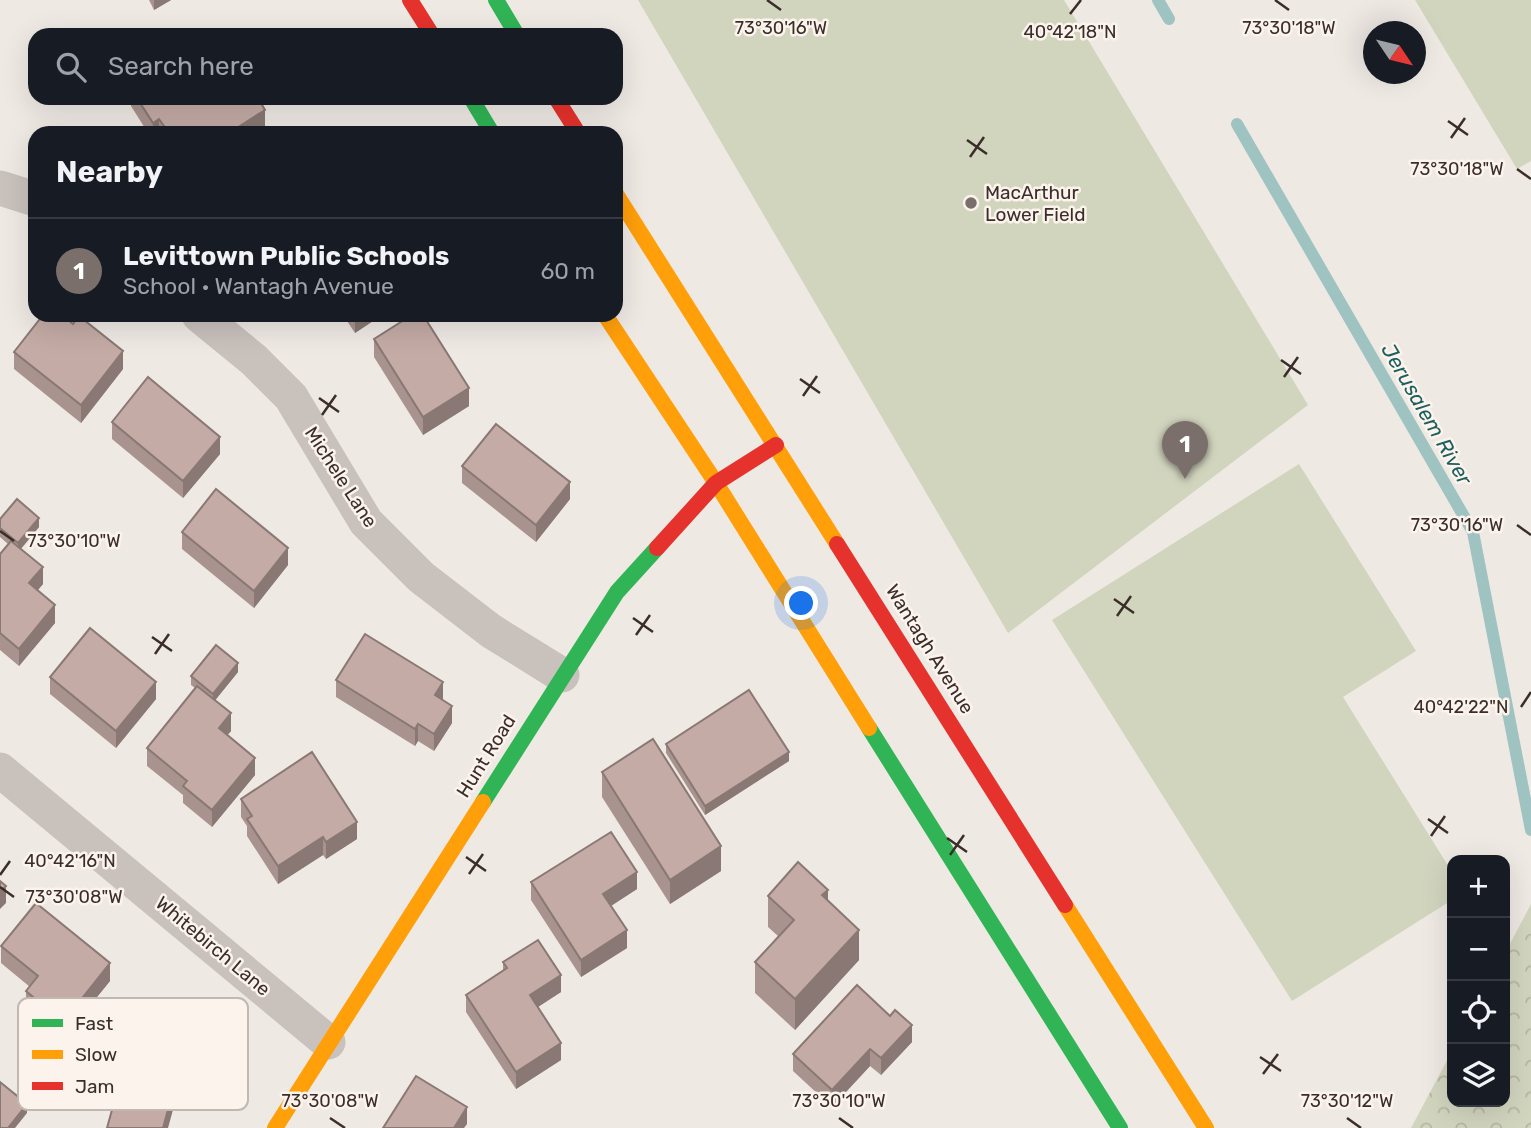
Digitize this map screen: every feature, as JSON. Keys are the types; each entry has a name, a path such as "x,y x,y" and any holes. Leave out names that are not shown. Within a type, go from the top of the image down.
{"main road":[{"path":"410,0 428,28"},
{"path":"496,0 513,28"},
{"path":"475,105 488,126"},
{"path":"560,105 574,126"},
{"name":"Wantagh Avenue","path":"623,205 1206,1128"},
{"path":"610,322 716,483 1120,1128"},
{"name":"Hunt Road","path":"275,1128 617,592 716,483 776,445"}],"street":[{"path":"0,188 28,197"},
{"name":"Michele Lane","path":"208,322 254,360 291,397 366,522 412,568 491,631 562,675"},
{"name":"Whitebirch Lane","path":"0,770 328,1042"}],"green space":[{"name":"MacArthur Lower Field","path":"638,0 1064,0 1308,405 1008,633"},
{"path":"1415,0 1531,0 1531,161 1517,169"},
{"path":"1299,464 1416,651 1343,697 1447,864 1447,903 1292,1001 1052,620"},
{"path":"1531,904 1531,1128 1411,1128 1447,1060 1447,1107 1510,1107 1510,944"}],"building":[{"path":"141,105 262,105 265,110 240,126 164,126 159,119 153,123"},
{"path":"38,322 87,322 123,351 81,405 14,352"},
{"path":"401,322 427,322 469,388 423,417 374,339"},
{"path":"148,377 220,437 183,481 112,422"},
{"path":"496,424 570,482 536,525 462,466"},
{"path":"216,489 288,548 254,591 182,532"},
{"path":"17,499 39,518 18,543 0,528 0,519"},
{"path":"11,541 43,567 29,583 55,605 19,649 0,633 0,554"},
{"path":"90,628 156,682 116,731 50,677"},
{"path":"365,634 443,682 435,695 452,706 434,734 418,724 415,729 336,680"},
{"path":"216,645 238,663 213,694 191,676"},
{"path":"197,686 231,713 219,728 255,758 212,810 183,786 187,781 147,748"},
{"path":"749,690 789,752 705,806 666,744"},
{"path":"653,739 721,846 670,880 602,772"},
{"path":"312,752 357,822 326,842 323,837 278,866 247,819 252,816 241,799"},
{"path":"611,832 637,872 603,894 627,930 581,960 531,882"},
{"path":"798,862 828,890 822,895 859,930 795,999 755,962 794,920 768,896"},
{"path":"0,881 6,886 0,892"},
{"path":"36,903 110,963 82,998 34,998 26,991 38,976 1,946"},
{"path":"538,940 561,975 530,995 561,1043 516,1072 466,995 507,968 503,962"},
{"path":"857,985 890,1016 895,1010 912,1025 881,1058 870,1049 832,1090 793,1054"},
{"path":"416,1076 467,1107 454,1128 383,1128"},
{"path":"0,1082 18,1097 18,1110 22,1110 8,1128 0,1128"},
{"path":"112,1110 168,1110 163,1128 107,1128"}],"waterway":[{"name":"Jerusalem River","path":"1158,0 1169,19"},
{"name":"Jerusalem River","path":"1237,124 1473,532 1531,830"}],"traffic: fast":[{"path":"496,0 513,28"},
{"path":"475,105 488,126"},
{"path":"483,802 617,592 657,548"},
{"path":"869,728 1120,1128"}],"traffic: slow":[{"path":"623,205 837,544"},
{"path":"610,322 716,483 869,728"},
{"path":"275,1128 483,802"},
{"path":"1065,905 1206,1128"}],"traffic: jam":[{"path":"410,0 428,28"},
{"path":"560,105 574,126"},
{"path":"657,548 716,483 776,445"},
{"path":"837,544 1065,905"}],"place":[{"name":"MacArthur Lower Field","path":"971,203"},
{"name":"Levittown Public Schools","path":"1185,479"}]}
